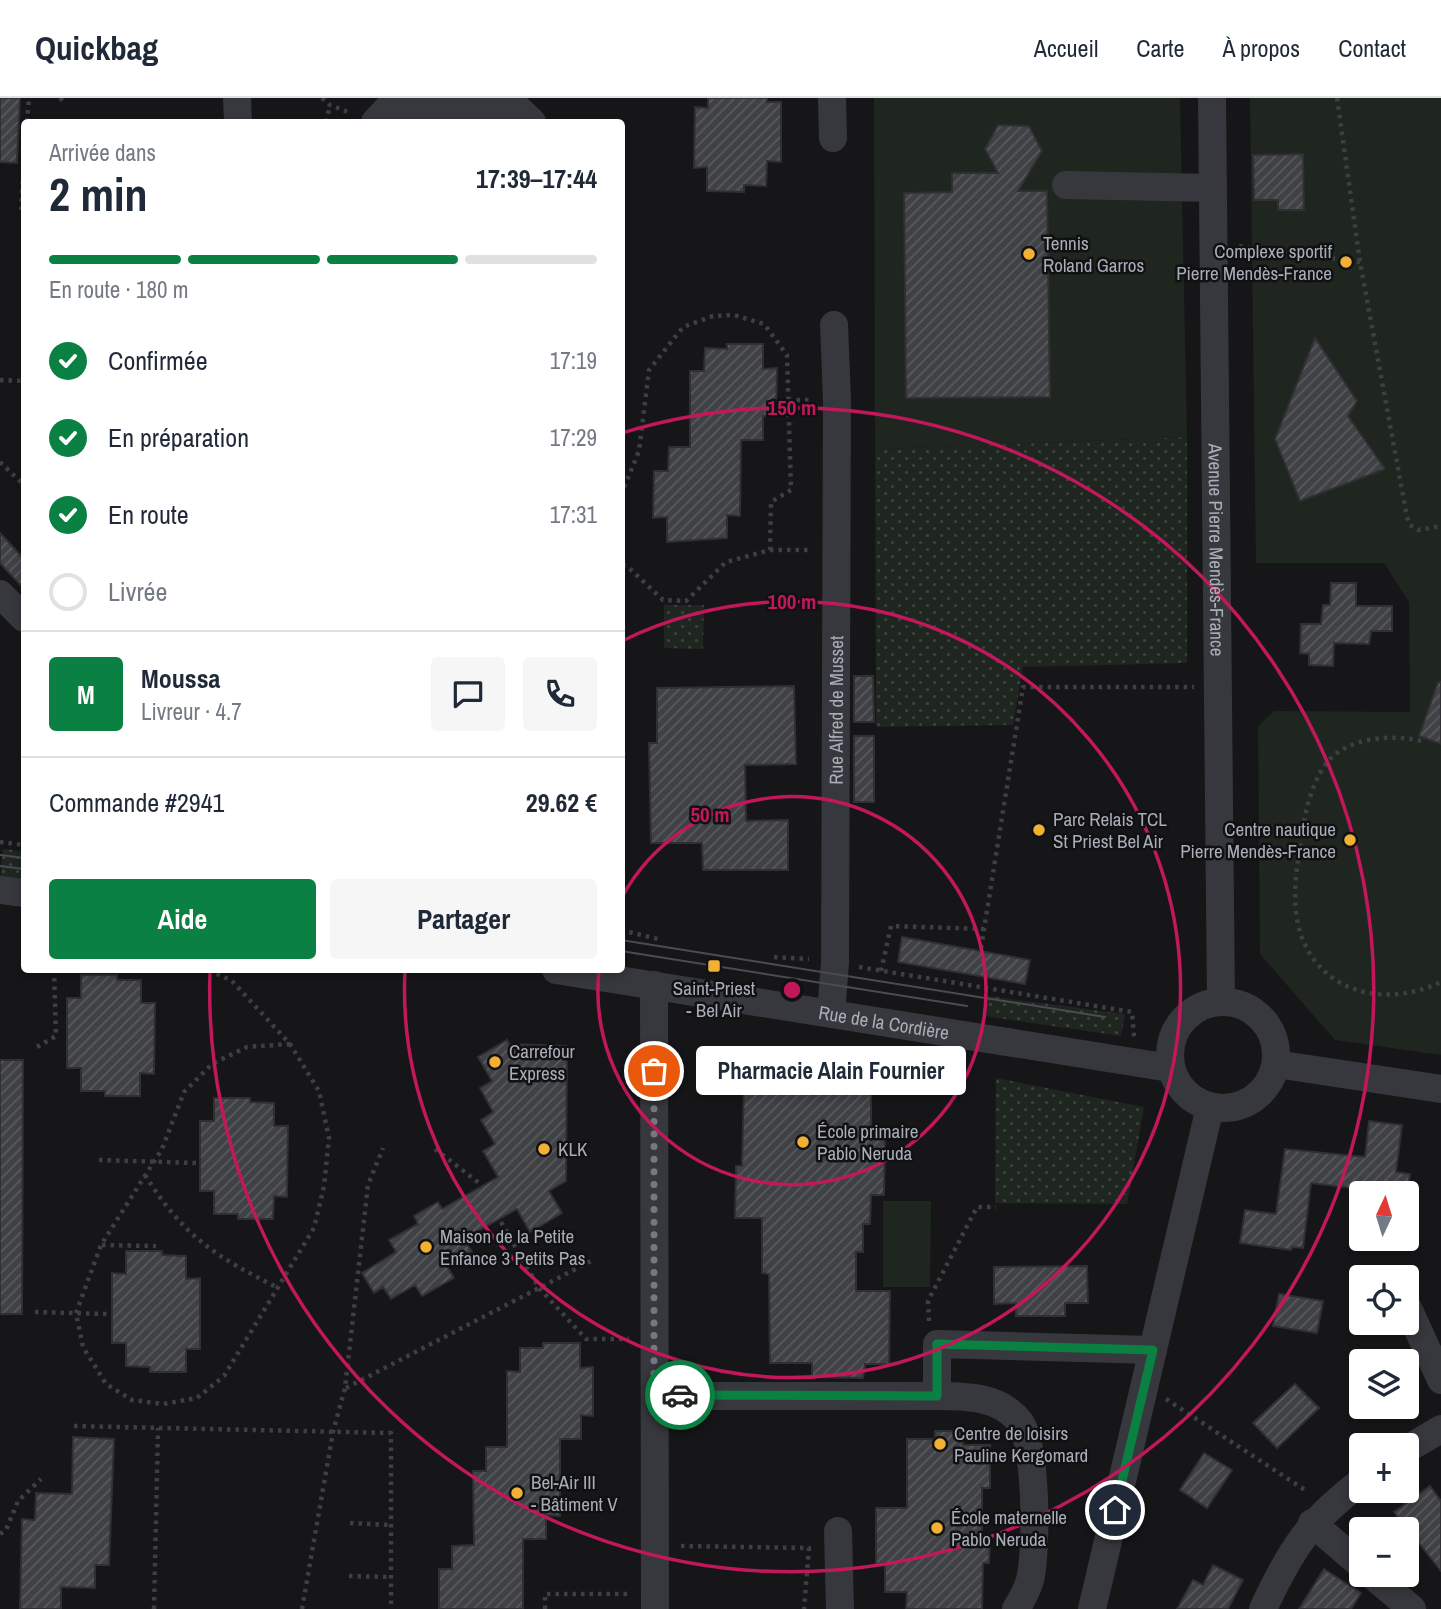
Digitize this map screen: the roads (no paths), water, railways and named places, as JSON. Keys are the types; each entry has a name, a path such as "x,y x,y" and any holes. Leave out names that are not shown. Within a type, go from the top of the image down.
{"street":[{"path":"237,98 238,119"},
{"path":"832,98 833,138"},
{"name":"Avenue Pierre Mendès-France","path":"1212,98 1221,1001"},
{"path":"378,119 389,107 515,106 529,119"},
{"path":"1066,185 1213,188"},
{"name":"Rue Alfred de Musset","path":"831,1013 835,963 834,325"},
{"path":"0,594 21,615"},
{"path":"0,890 21,893"},
{"name":"Rue de la Cordière","path":"576,973 1170,1068"},
{"path":"654,985 655,1601"},
{"path":"1221,1001 1243,1005 1259,1015 1274,1041 1276,1064 1264,1090 1240,1106 1210,1107 1182,1090 1170,1068 1169,1050 1173,1034 1188,1013 1204,1004 1221,1001"},
{"path":"1276,1064 1441,1089"},
{"path":"1092,1609 1210,1107"},
{"path":"1419,1332 1441,1380"},
{"path":"937,1396 937,1344 1153,1350"},
{"path":"654,1396 972,1396 998,1404 1020,1422 1030,1443 1034,1475 1030,1580 1016,1609"},
{"path":"1419,1442 1441,1429"},
{"path":"1263,1609 1285,1562 1321,1514 1349,1491"},
{"path":"1321,1514 1349,1550"},
{"path":"838,1531 840,1609"},
{"path":"1386,1587 1412,1609"}],"tram line":[{"path":"0,855 21,858"},
{"path":"0,866 21,869"},
{"path":"625,941 1105,1017"},
{"path":"625,952 967,1006"}],"place":[{"name":"Tennis Roland Garros","path":"1029,254"},
{"name":"Complexe sportif Pierre Mendès-France","path":"1346,262"},
{"name":"Parc Relais TCL St Priest Bel Air","path":"1039,830"},
{"name":"Centre nautique Pierre Mendès-France","path":"1350,840"},
{"name":"Saint-Priest - Bel Air","path":"714,966"},
{"name":"Carrefour Express","path":"495,1062"},
{"name":"Pharmacie Alain Fournier","path":"654,1071"},
{"name":"École primaire Pablo Neruda","path":"803,1142"},
{"name":"KLK","path":"544,1149"},
{"name":"Maison de la Petite Enfance 3 Petits Pas","path":"426,1247"},
{"name":"Centre de loisirs Pauline Kergomard","path":"940,1444"},
{"name":"Bel-Air III - Bâtiment V","path":"517,1493"},
{"name":"École maternelle Pablo Neruda","path":"937,1528"}]}
